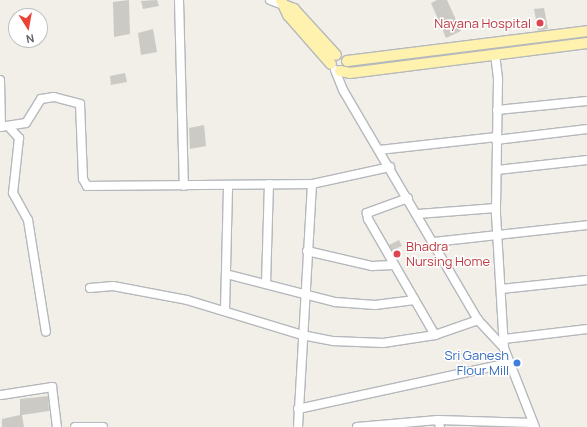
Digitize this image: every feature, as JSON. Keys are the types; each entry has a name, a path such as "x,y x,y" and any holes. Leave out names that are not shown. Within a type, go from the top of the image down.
{"main road":[{"path":"283,2 294,9 336,65 350,73 587,43"},
{"path":"336,65 347,61 587,32"}],"street":[{"path":"179,0 184,186"},
{"path":"270,0 283,2"},
{"path":"357,427 439,423 534,425 504,348 496,208 498,80 495,54"},
{"path":"336,65 379,150 418,214 478,320 504,348"},
{"path":"0,80 3,127"},
{"path":"3,127 26,122 41,99 54,97 72,101 82,108 83,179 87,186 312,184 390,167"},
{"path":"497,110 587,101"},
{"path":"3,127 19,138 13,193 28,220 46,332"},
{"path":"379,150 587,129"},
{"path":"497,170 587,160"},
{"path":"266,284 269,184"},
{"path":"298,427 304,293 312,184"},
{"path":"225,311 228,185"},
{"path":"408,198 367,212 393,265 435,335"},
{"path":"418,214 496,208"},
{"path":"434,242 587,225"},
{"path":"307,251 372,266 393,265"},
{"path":"226,274 335,302 375,305 415,300"},
{"path":"501,289 587,280"},
{"path":"90,288 113,286 187,300 302,335 383,343 435,335 478,320"},
{"path":"504,339 587,329"},
{"path":"298,408 509,363"},
{"path":"1,395 52,387 57,427"},
{"path":"76,427 103,427"}],"building":[{"path":"129,0 130,34 114,37 113,2"},
{"path":"157,0 159,6 143,9 141,1"},
{"path":"437,0 447,0 461,31 446,38 431,3"},
{"path":"544,8 548,29 538,31 534,9"},
{"path":"153,29 157,52 141,55 138,33"},
{"path":"125,73 127,82 111,85 110,76"},
{"path":"204,125 206,146 190,149 189,128"},
{"path":"399,240 402,246 397,248 401,256 397,258 389,245"},
{"path":"48,396 49,411 22,415 24,427 2,427 2,419 20,415 20,399"}],"place":[{"name":"Nayana Hospital","path":"540,23"},
{"name":"Bhadra Nursing Home","path":"397,254"},
{"name":"Sri Ganesh Flour Mill","path":"517,363"}]}
